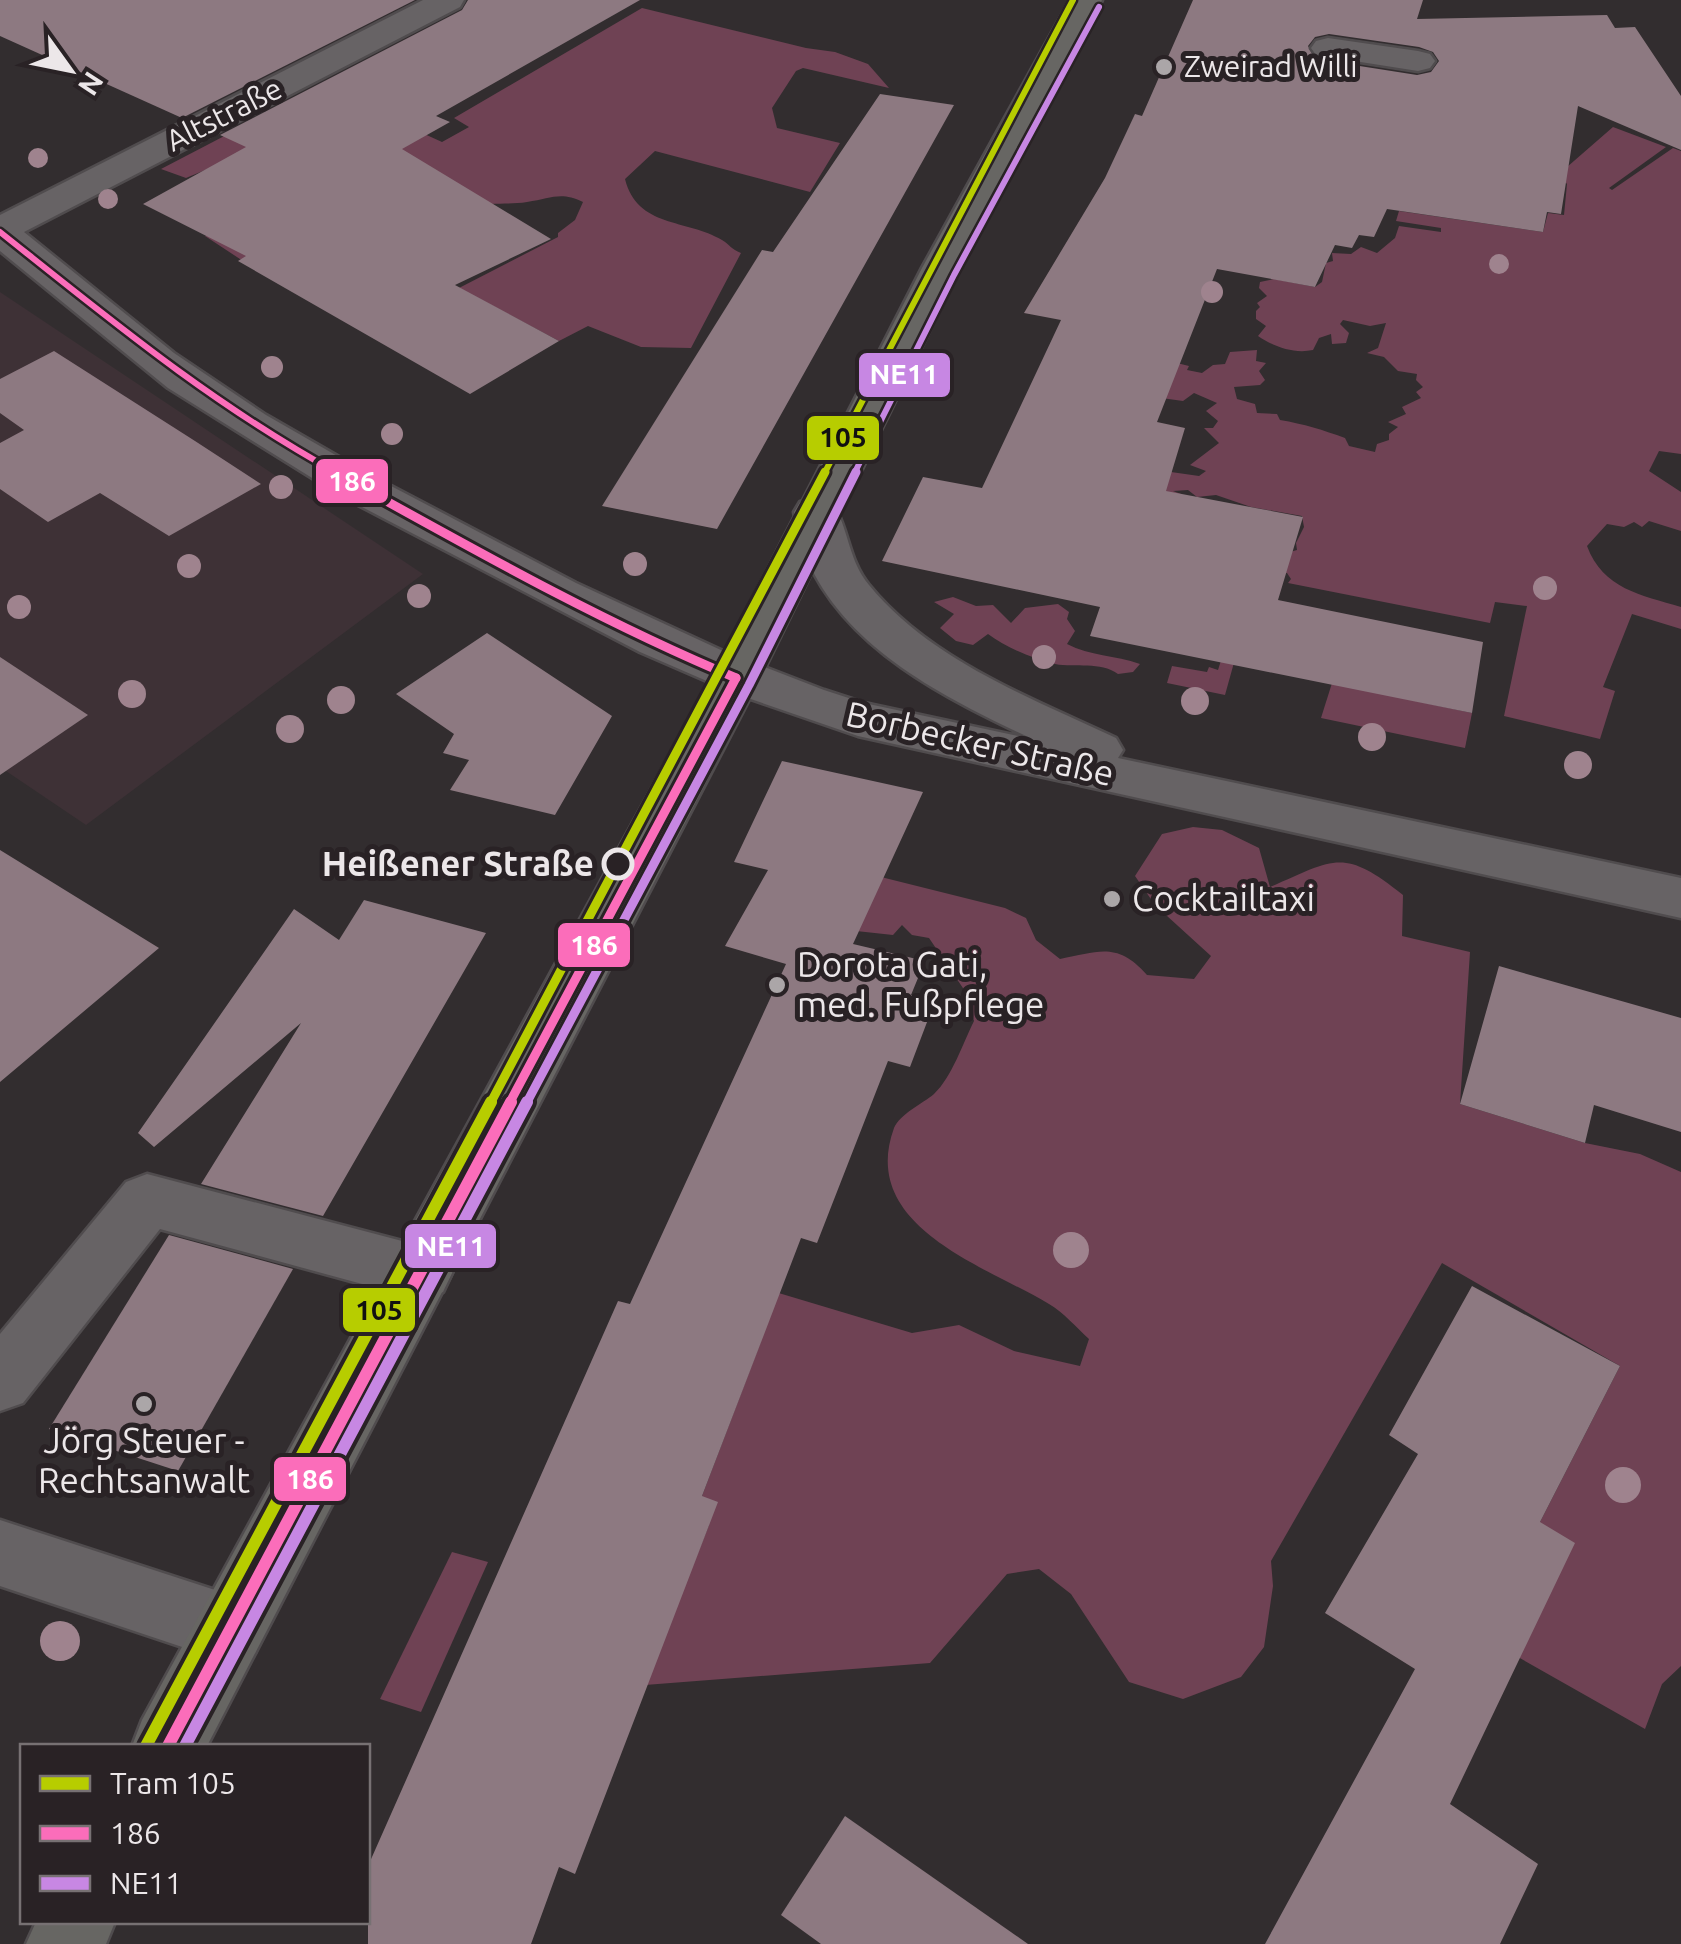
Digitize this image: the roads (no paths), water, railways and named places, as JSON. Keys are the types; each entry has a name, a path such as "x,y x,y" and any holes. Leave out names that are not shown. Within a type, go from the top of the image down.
{"main road":[{"path":"169,1744 736,678 940,268 1086,0"}],"street":[{"name":"Altstraße","path":"0,231 448,0"},
{"path":"1328,48 1418,61"},
{"path":"0,231 183,378 263,432 497,562 678,654 736,678"},
{"name":"Borbecker Straße","path":"816,512 819,537 839,578 886,631 907,647 1000,702 1132,766 1226,799"},
{"name":"Borbecker Straße","path":"736,678 858,718 1681,898"},
{"path":"0,1382 147,1200 420,1273"},
{"path":"0,1553 230,1628"}],"tram line":[{"name":"105","path":"147,1744 666,775 1073,0"}],"place":[{"name":"Zweirad Willi","path":"1164,67"},
{"name":"Heißener Straße","path":"618,864"},
{"name":"Cocktailtaxi","path":"1112,899"},
{"name":"Dorota Gati, med. Fußpflege","path":"777,985"},
{"name":"Jörg Steuer - Rechtsanwalt","path":"144,1404"}]}
